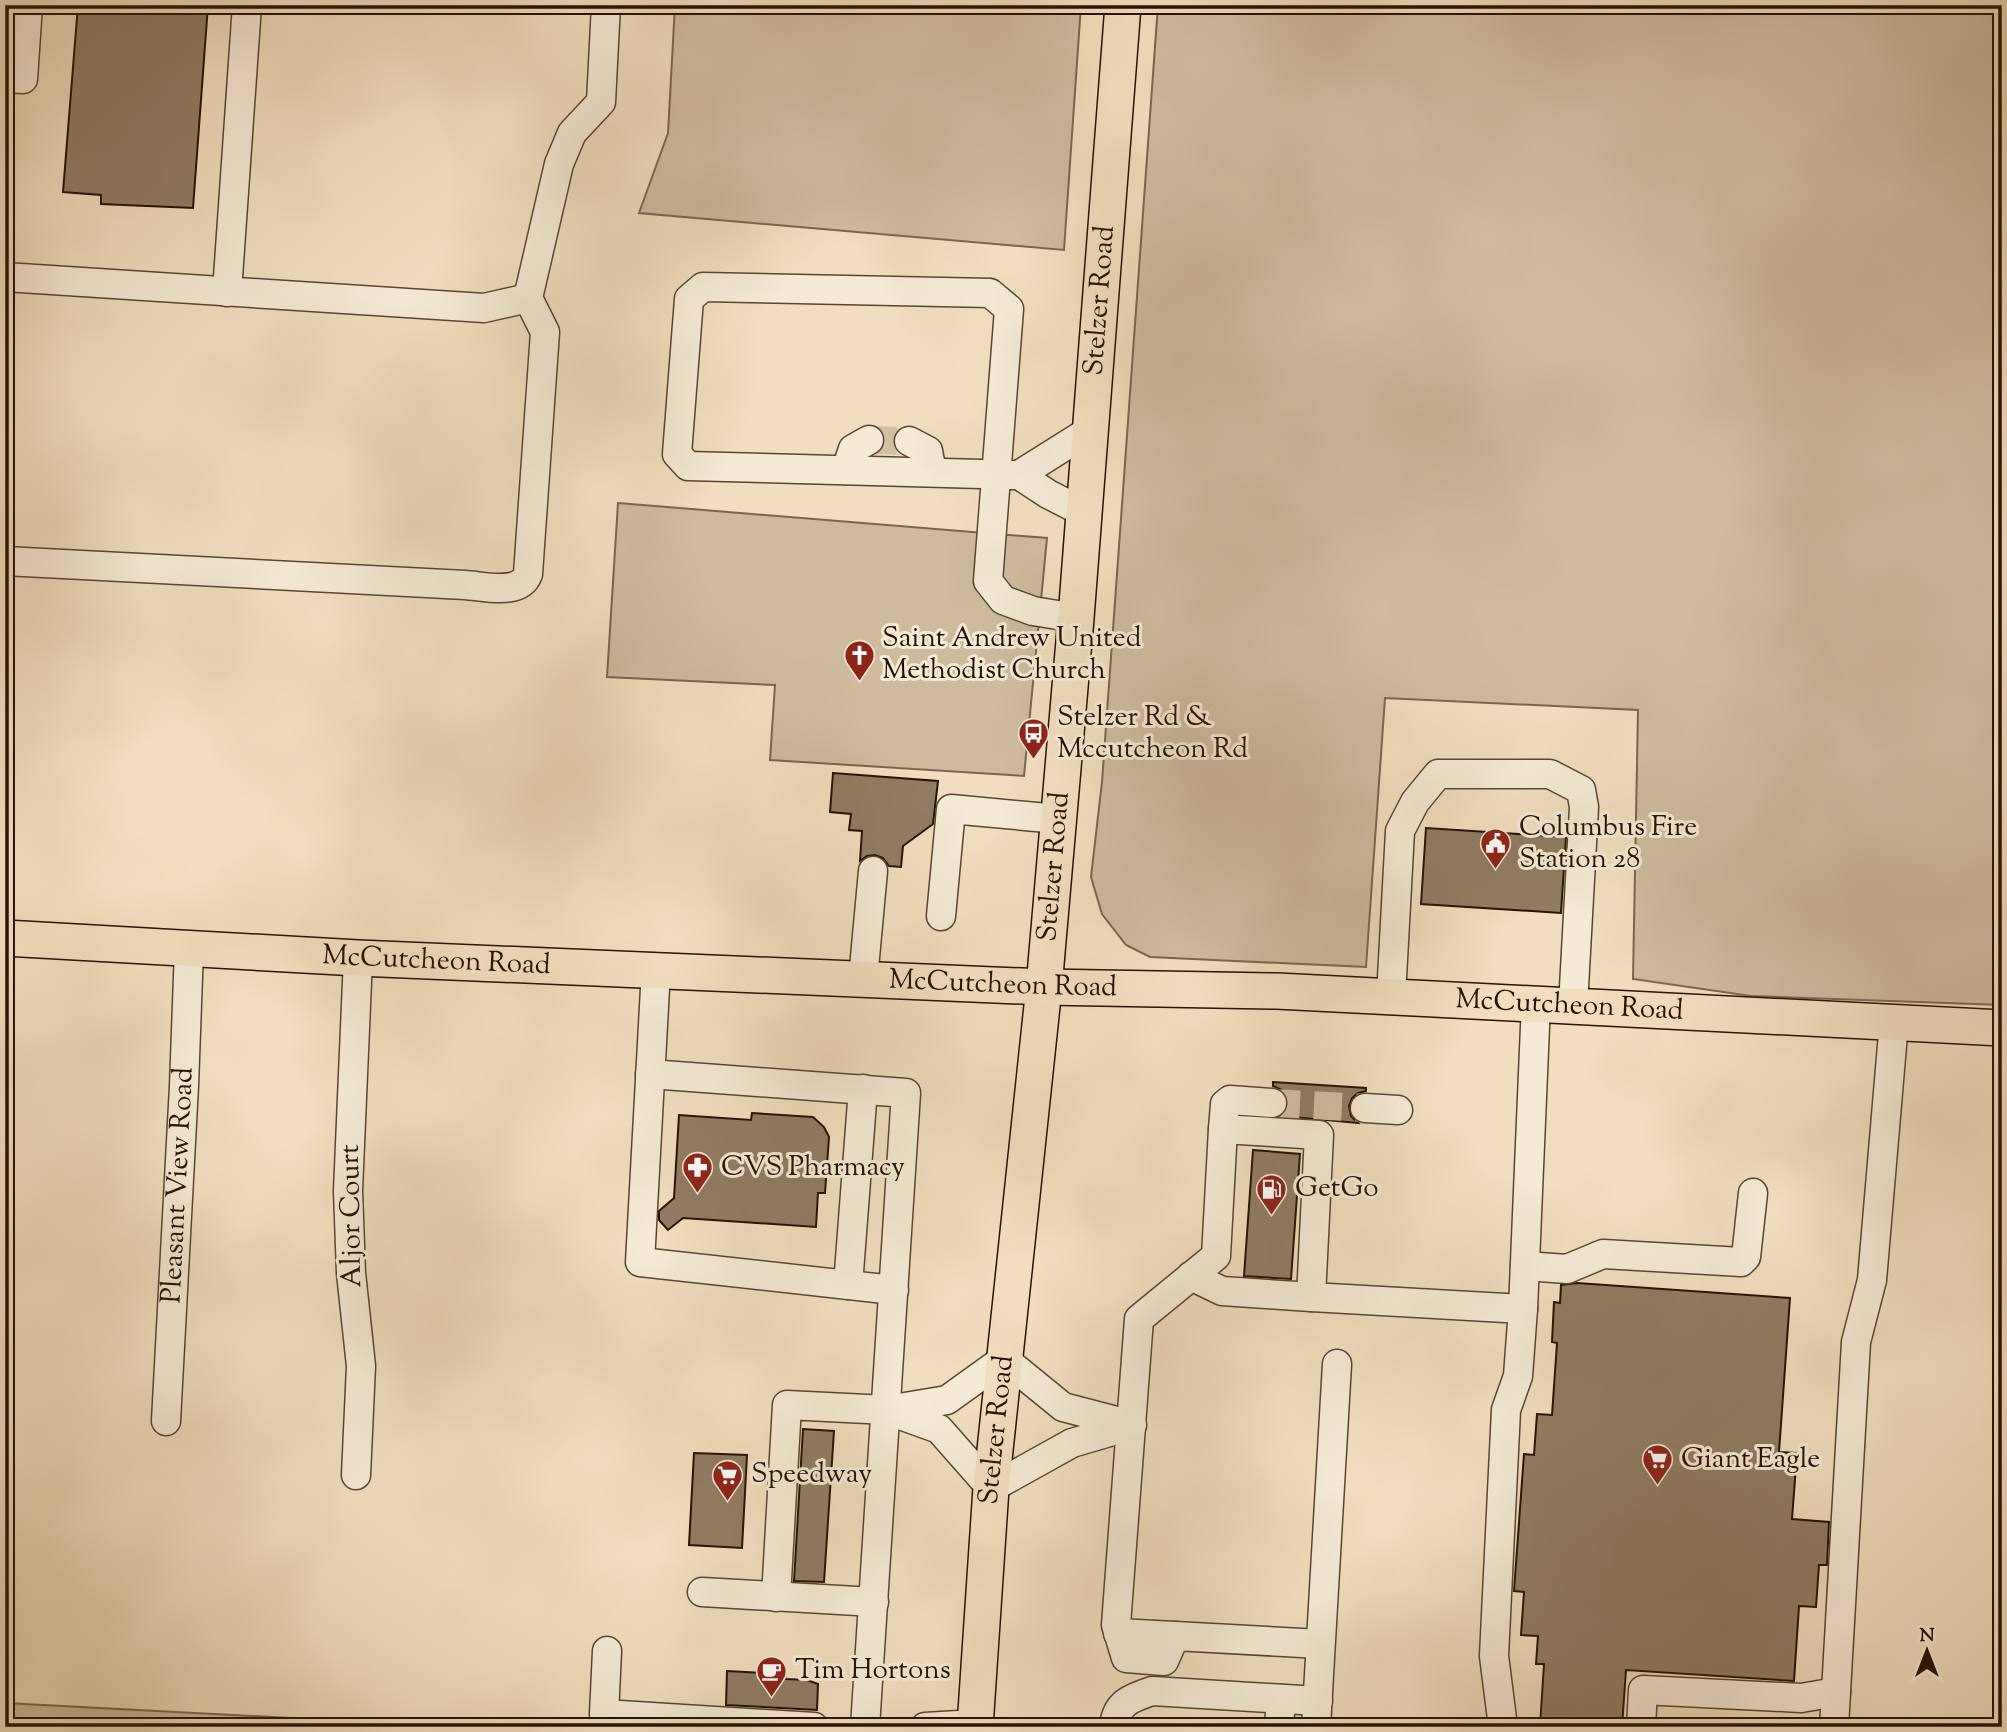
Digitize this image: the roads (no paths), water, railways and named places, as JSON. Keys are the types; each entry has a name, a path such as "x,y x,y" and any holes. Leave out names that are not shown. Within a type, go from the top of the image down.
{"main road":[{"name":"Stelzer Road","path":"975,1725 991,1488 1044,988 1076,618 1123,5"},
{"name":"McCutcheon Road","path":"5,938 358,958 1044,988 1277,990 2002,1028"}],"street":[{"path":"5,78 23,79 28,5"},
{"path":"227,292 247,5"},
{"path":"5,561 465,585 514,587 522,584 528,574 545,332 528,298 559,164 572,133 601,102 606,5"},
{"path":"5,277 484,308 528,298"},
{"path":"1076,618 1033,611 1003,600 988,581 1008,475 1009,309 990,293 703,288 689,299 677,454 688,466 1008,475 1085,513"},
{"path":"1008,475 1092,429"},
{"path":"846,470 853,449 869,440"},
{"path":"909,441 928,451 932,472"},
{"path":"1391,996 1400,831 1415,802 1438,774 1550,774 1581,790 1584,807 1573,1005"},
{"path":"942,916 951,809 1058,819"},
{"path":"863,979 873,871"},
{"name":"Pleasant View Road","path":"166,1421 189,949"},
{"name":"Aljor Court","path":"356,1475 361,1366 351,1273 348,1191 358,958"},
{"path":"656,970 640,1262 894,1290"},
{"path":"1503,1727 1494,1656 1506,1410 1518,1376 1523,1309 1536,1003"},
{"path":"1834,1727 1856,1342 1872,1280 1894,1022"},
{"path":"650,1074 906,1093 865,1727"},
{"path":"848,1284 863,1089"},
{"path":"1272,1102 1230,1100 1225,1104 1216,1256 1139,1319 1116,1625 1126,1658 1164,1661 1175,1636 1320,1644"},
{"path":"1365,1108 1398,1110"},
{"path":"1223,1129 1320,1135 1311,1297"},
{"path":"1525,1266 1567,1269 1603,1254 1741,1262 1746,1258 1753,1193"},
{"path":"1191,1276 1222,1292 1523,1309"},
{"path":"776,1597 787,1405 887,1410 947,1400 1004,1359 1063,1407 1132,1425"},
{"path":"1114,1727 1115,1714 1131,1698 1152,1691 1280,1713 1317,1714 1337,1364"},
{"path":"887,1410 939,1429 991,1488 1072,1443 1132,1425"},
{"path":"702,1592 874,1602"},
{"path":"607,1651 604,1714 814,1727"},
{"path":"1641,1727 1643,1690 1801,1698 1836,1692"},
{"path":"925,1727 975,1725"}],"tunnel":[{"path":"869,440 909,441"},
{"path":"1272,1103 1365,1108"}],"place":[{"name":"Saint Andrew United Methodist Church","path":"859,682"},
{"name":"Stelzer Rd & Mccutcheon Rd","path":"1034,761"},
{"name":"Columbus Fire Station 28","path":"1496,871"},
{"name":"CVS Pharmacy","path":"698,1195"},
{"name":"GetGo","path":"1272,1216"},
{"name":"Giant Eagle","path":"1658,1487"},
{"name":"Speedway","path":"728,1502"},
{"name":"Tim Hortons","path":"772,1698"}]}
